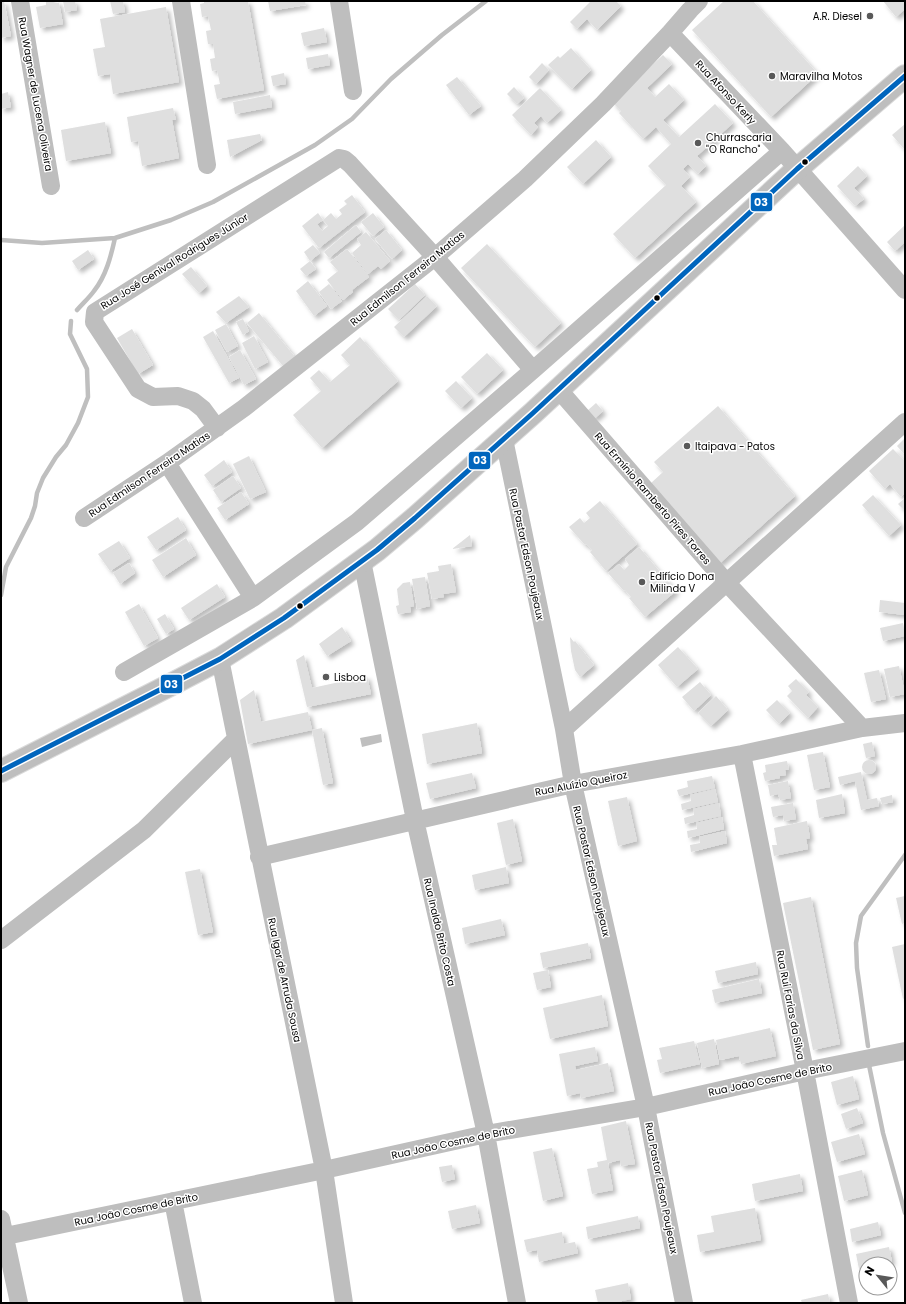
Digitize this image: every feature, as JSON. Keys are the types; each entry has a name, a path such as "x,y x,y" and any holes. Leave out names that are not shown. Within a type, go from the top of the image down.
{"main road":[{"path":"1,771 220,659 284,618 362,561 415,518 559,390 797,169 905,76"}],"street":[{"name":"Rua Wagner de Lucena Oliveira","path":"20,1 51,186"},
{"path":"181,1 207,165"},
{"path":"338,1 353,91"},
{"name":"Rua Edmilson Ferreira Matias","path":"84,518 250,404 435,257 525,179 602,104 699,1"},
{"name":"Rua Afonso Kerly","path":"670,33 782,152 905,290"},
{"path":"124,672 253,598 357,522 782,152"},
{"name":"Rua José Genival Rodrigues Júnior","path":"216,428 204,409 193,401 178,396 153,397 138,389 94,322 95,312 110,301 336,160 344,159 350,164 435,257"},
{"path":"435,257 533,370"},
{"name":"Rua Ermínio Ramberto Pires Torres","path":"559,390 726,582 862,728"},
{"path":"564,728 905,422"},
{"name":"Rua Pastor Edson Poujeaux","path":"504,439 564,728 573,784 646,1107 684,1303"},
{"path":"166,463 253,598"},
{"name":"Rua Inaldo Brito Costa","path":"362,561 415,820 486,1134 517,1303"},
{"name":"Rua Igor de Arruda Sousa","path":"220,659 324,1170 344,1303"},
{"name":"Rua Aluízio Queiroz","path":"259,856 573,784 742,754 862,728 905,723"},
{"path":"1,940 144,830 236,739"},
{"name":"Rua Rui Farias da Silva","path":"742,754 849,1303"},
{"name":"Rua João Cosme de Brito","path":"2,1231 173,1201 324,1170 486,1134 646,1107 805,1071 905,1051"},
{"path":"173,1201 193,1303"},
{"path":"2,1231 19,1303"}],"shaded area":[{"path":"381,734 382,742 362,747 360,738"}],"building":[{"path":"1,1 4,1 11,36 1,38"},
{"path":"46,1 62,1 53,3 59,3 63,24 40,28 36,7 46,5"},
{"path":"63,1 75,1 77,10 65,12"},
{"path":"110,1 123,1 125,12 113,14"},
{"path":"204,1 248,1 264,90 217,99 214,85 220,84 217,70 212,71 210,59 215,58 213,44 208,44 206,31 211,30 208,16 202,17 200,4 204,3"},
{"path":"268,1 305,1 306,5 270,11"},
{"path":"591,1 616,1 621,6 597,30 587,19 577,29 570,22"},
{"path":"724,1 753,1 818,74 771,117 692,30"},
{"path":"883,1 905,1 905,9 896,17"},
{"path":"166,7 179,82 113,94 110,74 98,76 93,49 105,47 100,19"},
{"path":"324,28 327,42 304,46 301,33"},
{"path":"571,48 591,70 572,89 548,65 558,56 560,58"},
{"path":"328,54 330,65 308,69 306,58"},
{"path":"663,55 672,64 647,88 655,97 669,84 684,100 663,120 679,137 715,104 733,123 697,156 706,166 698,174 688,164 683,169 690,177 681,186 696,202 635,258 613,234 666,185 648,166 671,144 656,127 643,139 619,113 621,111 612,102"},
{"path":"542,63 549,70 536,84 529,77"},
{"path":"284,73 286,84 273,86 271,76"},
{"path":"457,77 481,106 469,115 446,85"},
{"path":"514,87 524,98 517,104 507,94"},
{"path":"540,88 561,110 547,123 541,116 534,123 538,127 531,135 512,115"},
{"path":"8,92 11,107 1,109 1,94"},
{"path":"270,95 272,107 235,114 233,102"},
{"path":"173,108 176,120 172,120 179,158 142,166 138,141 131,142 127,117"},
{"path":"105,122 111,153 66,161 61,130"},
{"path":"905,124 905,150 892,135"},
{"path":"260,134 262,140 230,157 227,140"},
{"path":"596,140 611,157 583,184 567,167"},
{"path":"858,166 867,176 854,188 864,199 855,206 837,186"},
{"path":"352,195 365,212 319,248 302,226 318,213 323,220 331,213 336,219 342,214 339,210 347,204 344,201","holes":["323,220 328,226 322,231 317,224"]},
{"path":"373,213 384,227 373,236 361,222"},
{"path":"356,225 361,232 329,258 324,252"},
{"path":"905,225 905,242 895,251 887,242"},
{"path":"386,230 402,250 392,259 375,239"},
{"path":"366,232 390,261 381,269 378,266 368,274 352,253 361,245 357,239"},
{"path":"487,244 561,323 535,347 461,268"},
{"path":"313,245 320,253 310,261 304,252"},
{"path":"347,249 369,277 352,290 353,292 343,300 327,280 338,271 330,262"},
{"path":"88,250 94,259 78,270 72,261"},
{"path":"310,261 316,269 306,276 300,269"},
{"path":"191,267 207,286 199,293 182,274"},
{"path":"308,281 327,306 314,316 296,291"},
{"path":"329,284 342,301 331,309 319,292"},
{"path":"415,284 425,295 399,320 388,309"},
{"path":"239,296 249,307 226,323 216,312"},
{"path":"427,296 437,306 404,337 394,327"},
{"path":"259,313 295,357 283,366 247,323"},
{"path":"243,319 249,331 243,335 236,322"},
{"path":"226,324 238,346 227,352 215,330"},
{"path":"132,329 153,365 138,374 117,338"},
{"path":"213,331 239,378 229,383 203,337"},
{"path":"254,336 268,362 255,369 242,343"},
{"path":"360,337 398,381 322,448 293,415 321,391 310,378 319,370 330,382 350,365 341,355"},
{"path":"240,350 256,379 244,385 229,357"},
{"path":"487,353 503,370 477,394 461,377"},
{"path":"456,381 472,398 461,408 445,391"},
{"path":"596,403 603,411 594,419 587,411"},
{"path":"718,406 795,496 719,564 650,484 663,472 654,462"},
{"path":"905,438 905,455 897,446"},
{"path":"893,449 905,461 905,493 901,497 890,484 885,489 869,471"},
{"path":"249,456 266,492 250,499 233,464"},
{"path":"224,460 232,472 212,486 204,475"},
{"path":"233,476 241,488 221,502 213,490"},
{"path":"241,492 249,504 225,520 217,508"},
{"path":"873,495 901,525 889,536 862,505"},
{"path":"905,498 905,511 898,504"},
{"name":"Edifício Dona Milinda V","path":"600,501 637,544 606,571 590,552 592,550 586,544 585,545 569,527 580,518 584,523 590,518 586,513"},
{"path":"178,517 186,530 156,550 147,537"},
{"path":"470,535 472,546 452,549"},
{"path":"186,538 196,555 163,577 152,560"},
{"path":"119,541 130,558 110,571 98,554"},
{"name":"Edifício Dona Milinda V","path":"639,547 676,591 645,617 629,598 631,597 608,573 619,564 624,570 629,565 625,559"},
{"path":"129,563 135,573 120,584 113,573"},
{"path":"451,564 456,592 443,594 444,597 432,599 427,573 439,571 438,566"},
{"path":"425,577 430,606 417,609 412,579"},
{"path":"410,582 414,606 410,607 411,612 398,614 396,606 399,605 397,589 403,583"},
{"path":"217,584 225,597 189,620 181,608"},
{"path":"880,600 905,603 905,615 879,612"},
{"path":"139,604 158,638 144,646 125,612"},
{"path":"165,614 174,629 166,634 157,619"},
{"path":"903,623 905,636 883,641 880,628"},
{"path":"342,627 351,641 327,656 319,644"},
{"path":"570,637 594,665 580,677 575,670"},
{"path":"678,647 698,669 677,687 658,665"},
{"path":"304,655 312,688 367,676 371,694 307,707 296,660"},
{"path":"899,666 905,694 890,697 884,669"},
{"path":"879,670 886,699 871,702 864,673"},
{"path":"796,679 809,692 806,695 818,707 808,718 787,696 792,691 788,686"},
{"path":"700,682 711,695 694,711 682,697"},
{"path":"254,690 261,722 308,712 312,730 248,744 240,700"},
{"path":"716,696 728,710 711,726 698,713"},
{"path":"777,700 790,713 779,724 766,710"},
{"path":"477,723 482,753 427,764 422,734"},
{"path":"322,728 333,783 323,785 312,730"},
{"path":"872,742 875,756 866,758 863,744"},
{"path":"823,752 830,787 814,790 807,755"},
{"path":"866,760 872,760 876,764 876,770 872,774 866,774 862,770 862,764"},
{"path":"787,761 789,770 785,770 786,775 780,776 780,778 765,781 763,773 766,772 765,765"},
{"path":"861,772 867,800 877,798 879,806 861,810 855,781 840,785 838,777"},
{"path":"472,773 476,788 430,799 426,783"},
{"path":"712,776 715,788 679,796 677,790 688,787 687,781"},
{"path":"788,781 791,798 780,800 778,794 770,796 768,785"},
{"path":"715,789 718,802 682,810 681,804 691,801 690,795"},
{"path":"842,794 845,813 819,818 816,800"},
{"path":"892,795 893,802 882,804 880,798"},
{"path":"627,797 637,841 618,846 608,801"},
{"path":"719,803 721,816 685,824 684,818 694,815 693,809"},
{"path":"793,803 796,819 784,821 783,815 773,817 771,807"},
{"path":"722,817 724,829 688,838 687,831 697,829 696,823"},
{"path":"513,819 522,861 506,865 497,823"},
{"path":"807,821 810,838 806,839 808,849 774,856 772,845 777,845 774,828"},
{"path":"725,831 727,843 691,852 690,845 700,843 699,837"},
{"path":"506,867 509,883 475,890 472,875"},
{"path":"200,869 213,932 198,935 185,872"},
{"path":"905,896 905,923 902,924 896,898"},
{"path":"811,897 840,1044 813,1050 783,903"},
{"path":"501,919 505,935 465,944 462,928"},
{"path":"588,943 591,958 543,968 540,953"},
{"path":"905,944 905,998 903,999 892,947"},
{"path":"756,962 758,974 718,983 715,971"},
{"path":"548,970 551,987 537,990 533,973"},
{"path":"759,979 762,993 715,1003 712,990"},
{"path":"602,995 608,1026 550,1039 543,1008"},
{"path":"770,1028 776,1056 741,1064 739,1056 720,1060 716,1040"},
{"path":"714,1039 719,1064 702,1068 697,1043"},
{"path":"694,1041 700,1064 660,1073 657,1060 662,1059 659,1048"},
{"path":"595,1047 598,1061 575,1066 576,1070 608,1063 614,1091 581,1098 580,1093 567,1096 559,1054"},
{"path":"853,1076 859,1099 837,1105 831,1082"},
{"path":"857,1108 863,1123 846,1129 841,1114"},
{"path":"626,1121 635,1164 621,1166 620,1160 608,1163 613,1190 592,1194 587,1169 598,1167 597,1162 607,1160 601,1127"},
{"path":"859,1134 865,1154 837,1162 831,1142"},
{"path":"552,1148 563,1196 543,1201 533,1152"},
{"path":"452,1165 455,1179 442,1182 439,1167"},
{"path":"862,1170 868,1195 844,1201 838,1176"},
{"path":"800,1174 803,1191 755,1201 752,1184"},
{"path":"476,1205 480,1223 452,1229 448,1211"},
{"path":"755,1208 761,1240 700,1252 697,1235 714,1232 711,1216"},
{"path":"638,1216 640,1228 588,1239 586,1227"},
{"path":"878,1222 881,1235 852,1242 850,1229"},
{"path":"562,1232 564,1244 575,1242 578,1253 539,1262 537,1250 527,1252 524,1240"},
{"path":"889,1247 891,1256 858,1256 858,1264 856,1254"},
{"path":"628,1283 631,1299 613,1303 598,1303 595,1290"},
{"path":"828,1294 830,1303 802,1303 801,1300"}],"waterway":[{"path":"1,240 42,243 115,238 171,220 213,202 315,145 352,119 391,79 442,35 486,1"},
{"path":"77,310 92,294 102,279 110,259 115,238"},
{"path":"1,595 6,567 31,518 37,493 43,478 56,457 66,445 78,423 88,397 87,369 70,334 71,321"},
{"path":"868,1046 857,968 856,943 861,916 905,855"},
{"path":"869,1065 883,1133 905,1213"}],"transit line":[{"name":"03","path":"1,771 220,659 284,618 377,550 533,413 797,169 905,76"}],"place":[{"name":"A.R. Diesel","path":"870,16"},
{"name":"Maravilha Motos","path":"772,76"},
{"name":"Churrascaria \"O Rancho\"","path":"698,143"},
{"name":"Itaipava - Patos","path":"687,446"},
{"name":"Edifício Dona Milinda V","path":"642,582"},
{"name":"Lisboa","path":"326,677"}]}
